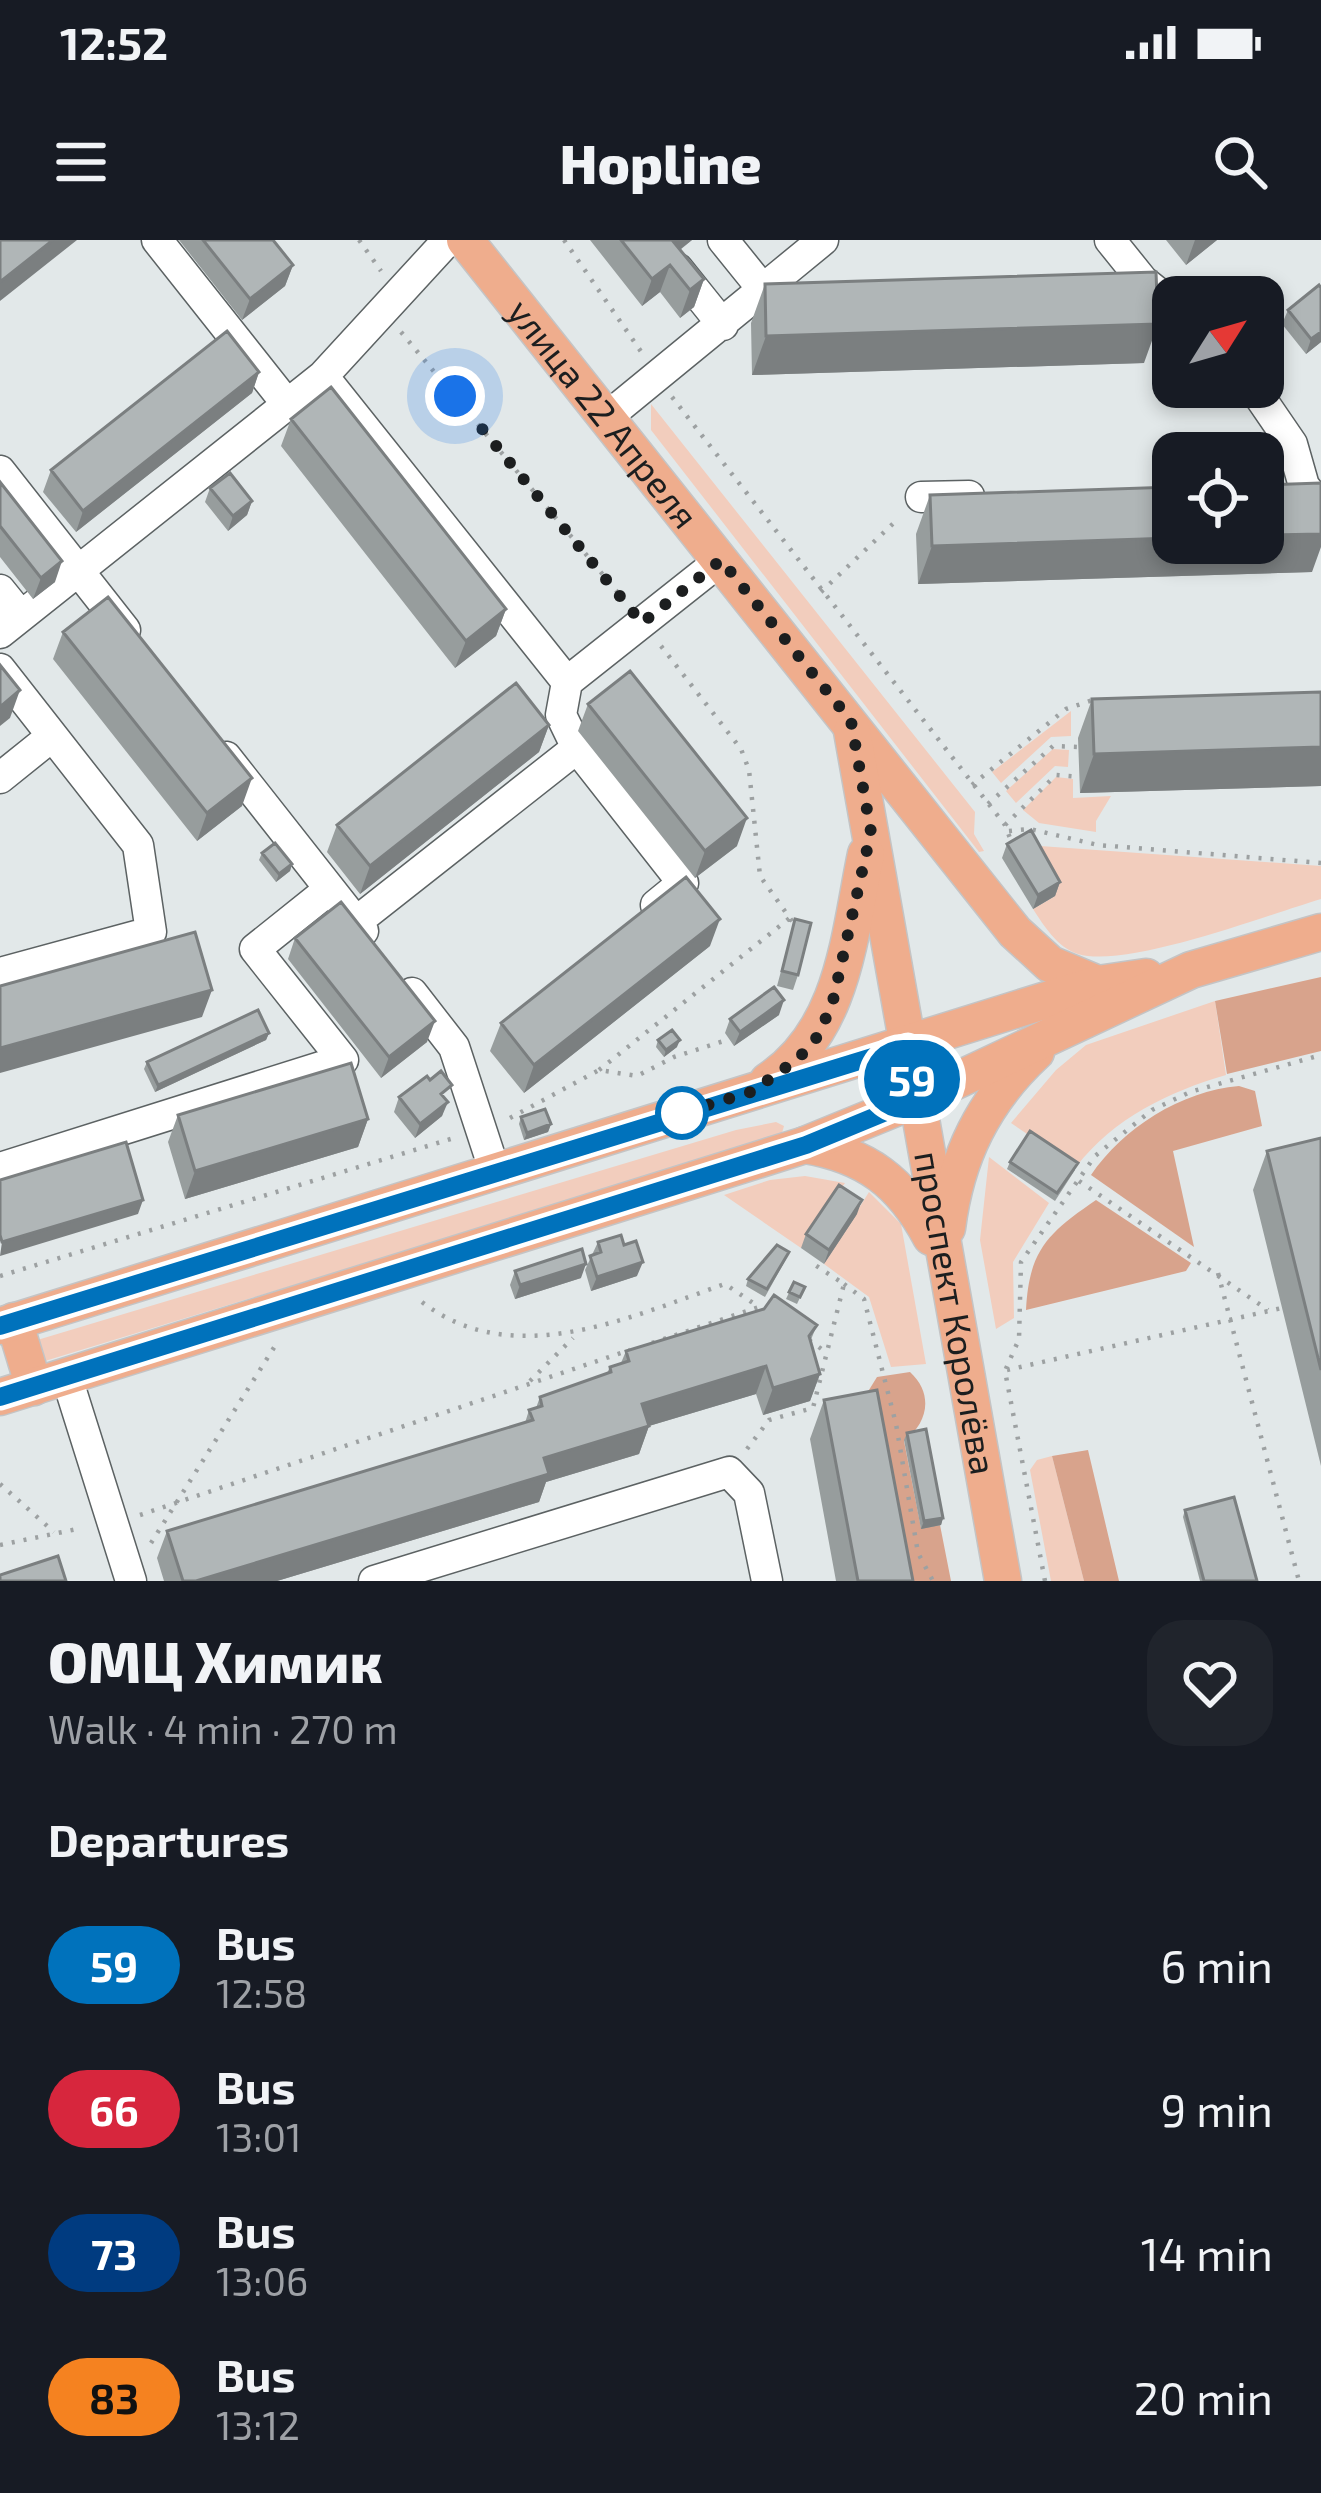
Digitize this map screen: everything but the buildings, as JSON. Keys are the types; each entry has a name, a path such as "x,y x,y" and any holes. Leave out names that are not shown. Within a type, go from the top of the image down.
{"main road":[{"name":"улица 22 Апреля","path":"465,240 851,721 908,1046"},
{"path":"851,721 1015,932 1051,964 1098,983"},
{"path":"751,1092 798,1059 817,1037 832,1005 871,832"},
{"path":"1191,970 915,1100 806,1145 34,1387 7,1323 494,1169 908,1046 1098,983 1191,970 1321,932"},
{"path":"944,1261 956,1180 984,1110 1018,1070 1062,1031"},
{"name":"проспект Королёва","path":"908,1046 1003,1581"},
{"path":"806,1145 855,1156 881,1170 913,1205 944,1261"}],"street":[{"path":"157,240 287,404"},
{"path":"0,590 10,625 323,376 448,240"},
{"path":"723,240 765,292"},
{"path":"607,418 823,240"},
{"path":"1110,240 1152,288"},
{"path":"678,269 723,326"},
{"path":"1097,282 1143,281"},
{"path":"765,292 808,291"},
{"path":"323,376 567,682"},
{"path":"1267,408 1292,444 1312,496"},
{"path":"0,471 137,646"},
{"path":"921,497 990,495"},
{"path":"627,928 683,884 577,748 561,716 567,682 721,560"},
{"path":"0,670 138,844 151,932 0,973"},
{"path":"0,778 51,737"},
{"path":"212,739 454,1047 494,1169"},
{"path":"356,922 577,748"},
{"path":"0,1168 343,1060 254,949 330,889"},
{"path":"34,1387 116,1523 130,1577"},
{"path":"374,1581 729,1472 749,1493 767,1581"}],"path":[{"path":"359,240 394,297 398,328 742,749 749,770 760,876 791,916 798,936"},
{"path":"564,240 657,377 1007,828 1014,851"},
{"path":"821,592 921,497"},
{"path":"972,784 1066,709 1082,700 1100,700"},
{"path":"988,804 1053,746 1078,747"},
{"path":"1007,828 1056,775 1079,777"},
{"path":"1007,828 1098,845 1321,862"},
{"path":"0,1276 421,1151 542,1104 598,1070 791,916"},
{"path":"598,1070 638,1076 674,1057 730,1039"},
{"path":"1045,1581 1005,1371 1019,1340 1021,1262 1095,1156 1152,1110 1190,1092 1321,1055"},
{"path":"1079,1181 1269,1310"},
{"path":"1065,1186 1073,1191"},
{"path":"809,1261 864,1299 896,1424 918,1552 933,1581"},
{"path":"1218,1274 1299,1581"},
{"path":"422,1302 473,1331 575,1335 725,1284 776,1319"},
{"path":"729,1472 769,1420 813,1408 844,1284"},
{"path":"0,1545 116,1523 759,1307"},
{"path":"1005,1371 1282,1308"},
{"path":"793,1330 827,1353"},
{"path":"526,1385 575,1335"},
{"path":"130,1577 275,1346"},
{"path":"0,1484 54,1532"}],"shaded area":[{"path":"651,404 975,812 974,834 984,851 979,852 651,430"},
{"path":"1071,711 1071,736 1051,737 1001,783 992,772"},
{"path":"1053,749 1069,750 1068,767 1055,766 1016,803 1006,791"},
{"path":"1056,777 1073,779 1073,798 1111,796 1096,821 1096,832 1039,823 1023,810"},
{"path":"1026,845 1321,866 1321,899 1162,947 1100,957 1078,954 1057,941 1033,909 1055,896"},
{"path":"1321,977 1321,1051 1227,1074 1215,1001"},
{"path":"1215,1001 1226,1075 1144,1109 1107,1134 1076,1167 1011,1123 1056,1070 1086,1045"},
{"path":"1239,1086 1255,1091 1262,1126 1173,1151 1194,1247 1091,1175 1119,1142 1155,1115 1196,1095"},
{"path":"776,1122 784,1126 782,1133 743,1148 45,1361 34,1341 736,1130"},
{"path":"989,1157 1049,1203 1013,1262 1014,1318 996,1329 980,1240"},
{"path":"805,1176 845,1183 801,1248 724,1195 770,1180"},
{"path":"869,1192 901,1224 926,1364 891,1367 869,1297 824,1264"},
{"path":"1096,1200 1191,1263 1186,1271 1026,1310 1031,1272 1044,1245"},
{"path":"910,1372 925,1399 923,1417 904,1441 921,1528 940,1525 951,1581 897,1581 864,1398 877,1377"},
{"path":"1088,1450 1119,1581 1084,1581 1052,1456"},
{"path":"1052,1456 1084,1581 1051,1581 1030,1470 1037,1460"}],"bus line":[{"name":"59","path":"0,1326 494,1169 908,1046 915,1100 806,1145 0,1397"}],"route":[{"path":"455,396 642,623 721,560 851,721 871,832 832,1005 817,1037 775,1077 751,1092 665,1118 682,1113"}]}
